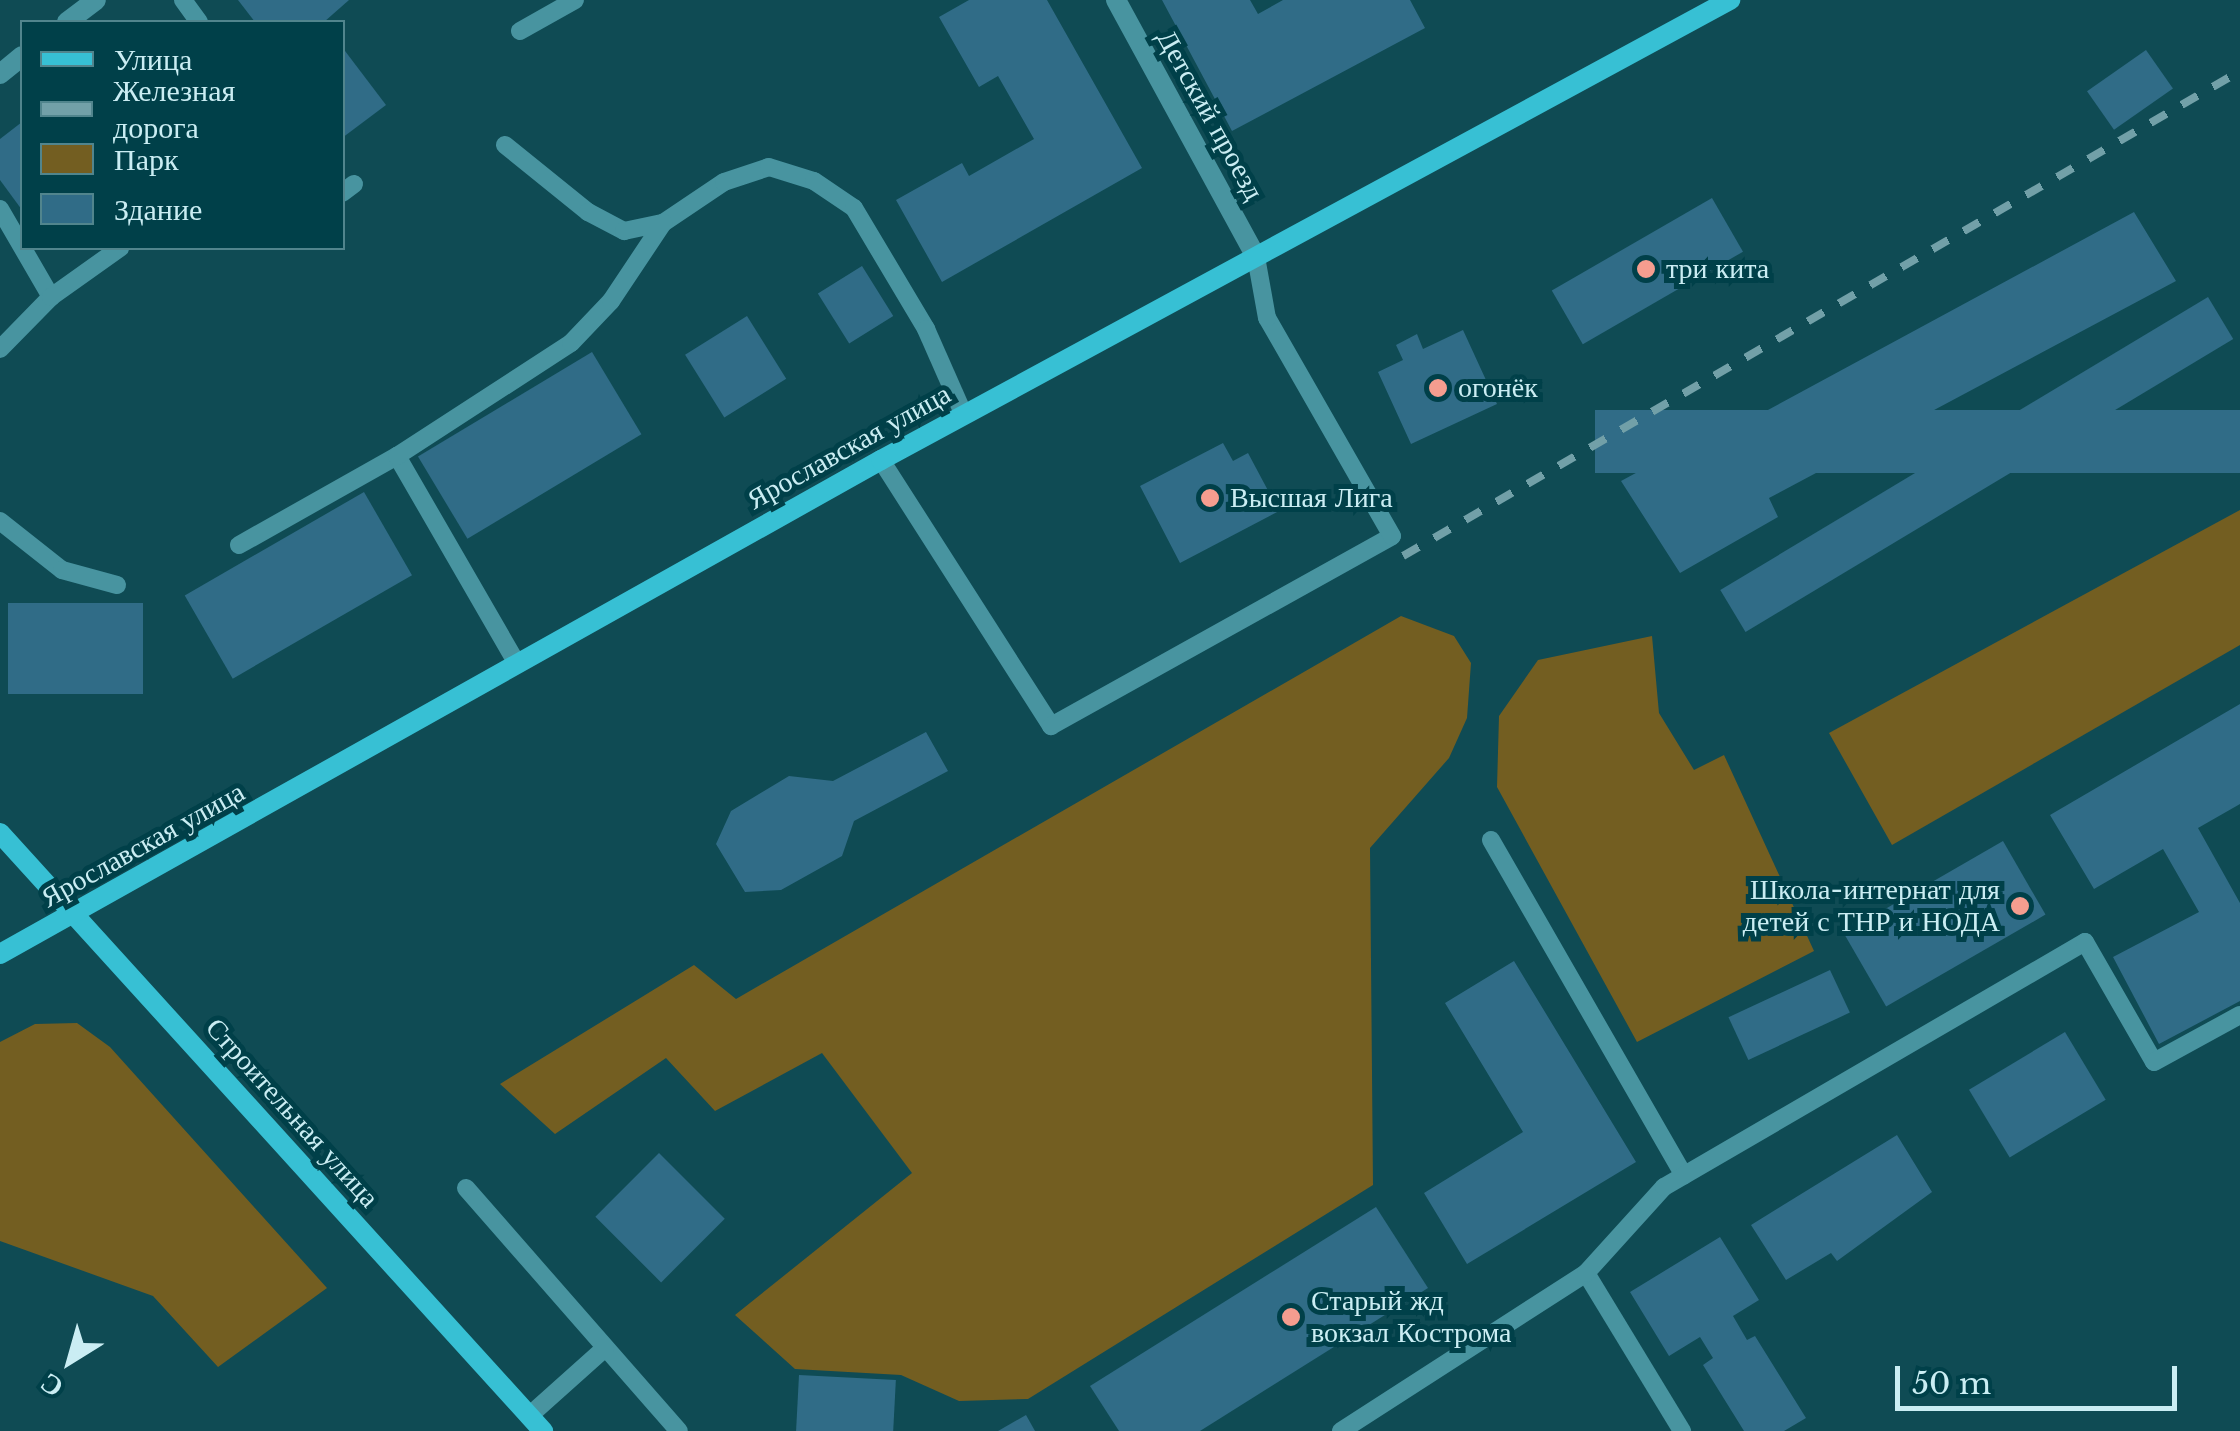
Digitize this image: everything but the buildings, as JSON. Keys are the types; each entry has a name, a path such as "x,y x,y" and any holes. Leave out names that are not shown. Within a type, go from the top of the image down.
{"main road":[{"name":"Ярославская улица","path":"0,954 516,662 1256,258 1704,6 1730,0"},
{"name":"Строительная улица","path":"0,833 536,1424"}],"street":[{"path":"69,20 96,0"},
{"name":"Детский проезд","path":"1116,0 1256,258"},
{"path":"0,74 20,58"}],"lane":[{"path":"520,31 576,0"},
{"path":"505,145 588,212 624,230 663,222 724,182 769,167 814,181 854,208 926,329 964,415"},
{"path":"0,209 20,244"},
{"path":"239,545 397,456 571,343 611,300 663,222"},
{"path":"24,250 51,297"},
{"path":"0,349 51,297 117,250"},
{"path":"881,460 1051,726 1392,536 1266,318 1256,258"},
{"path":"397,456 516,662"},
{"path":"0,522 62,570 117,585"},
{"path":"1491,840 1684,1175"},
{"path":"1341,1431 1586,1272 1664,1187 2085,942 2154,1062 2240,1015"},
{"path":"466,1188 678,1431"},
{"path":"1586,1272 1682,1431"},
{"path":"536,1424 605,1348"}],"green space":[{"path":"2240,510 2240,645 1892,845 1829,733"},
{"path":"1401,616 1454,636 1471,663 1467,718 1449,758 1370,848 1373,1185 1028,1399 959,1401 901,1375 795,1369 735,1315 912,1173 822,1053 715,1111 666,1058 555,1134 500,1084 694,965 736,999"},
{"path":"1652,636 1659,713 1694,770 1724,755 1814,951 1637,1042 1497,787 1499,716 1538,660"},
{"path":"77,1023 110,1047 327,1288 218,1367 153,1296 0,1241 0,1042 35,1024"}],"railway":[{"path":"1403,556 2240,71"}],"place":[{"name":"три кита","path":"1646,269"},
{"name":"огонёк","path":"1438,388"},
{"name":"Высшая Лига","path":"1210,498"},
{"name":"Школа-интернат для детей с ТНР и НОДА","path":"2020,906"},
{"name":"Старый жд вокзал Кострома","path":"1291,1317"}]}
